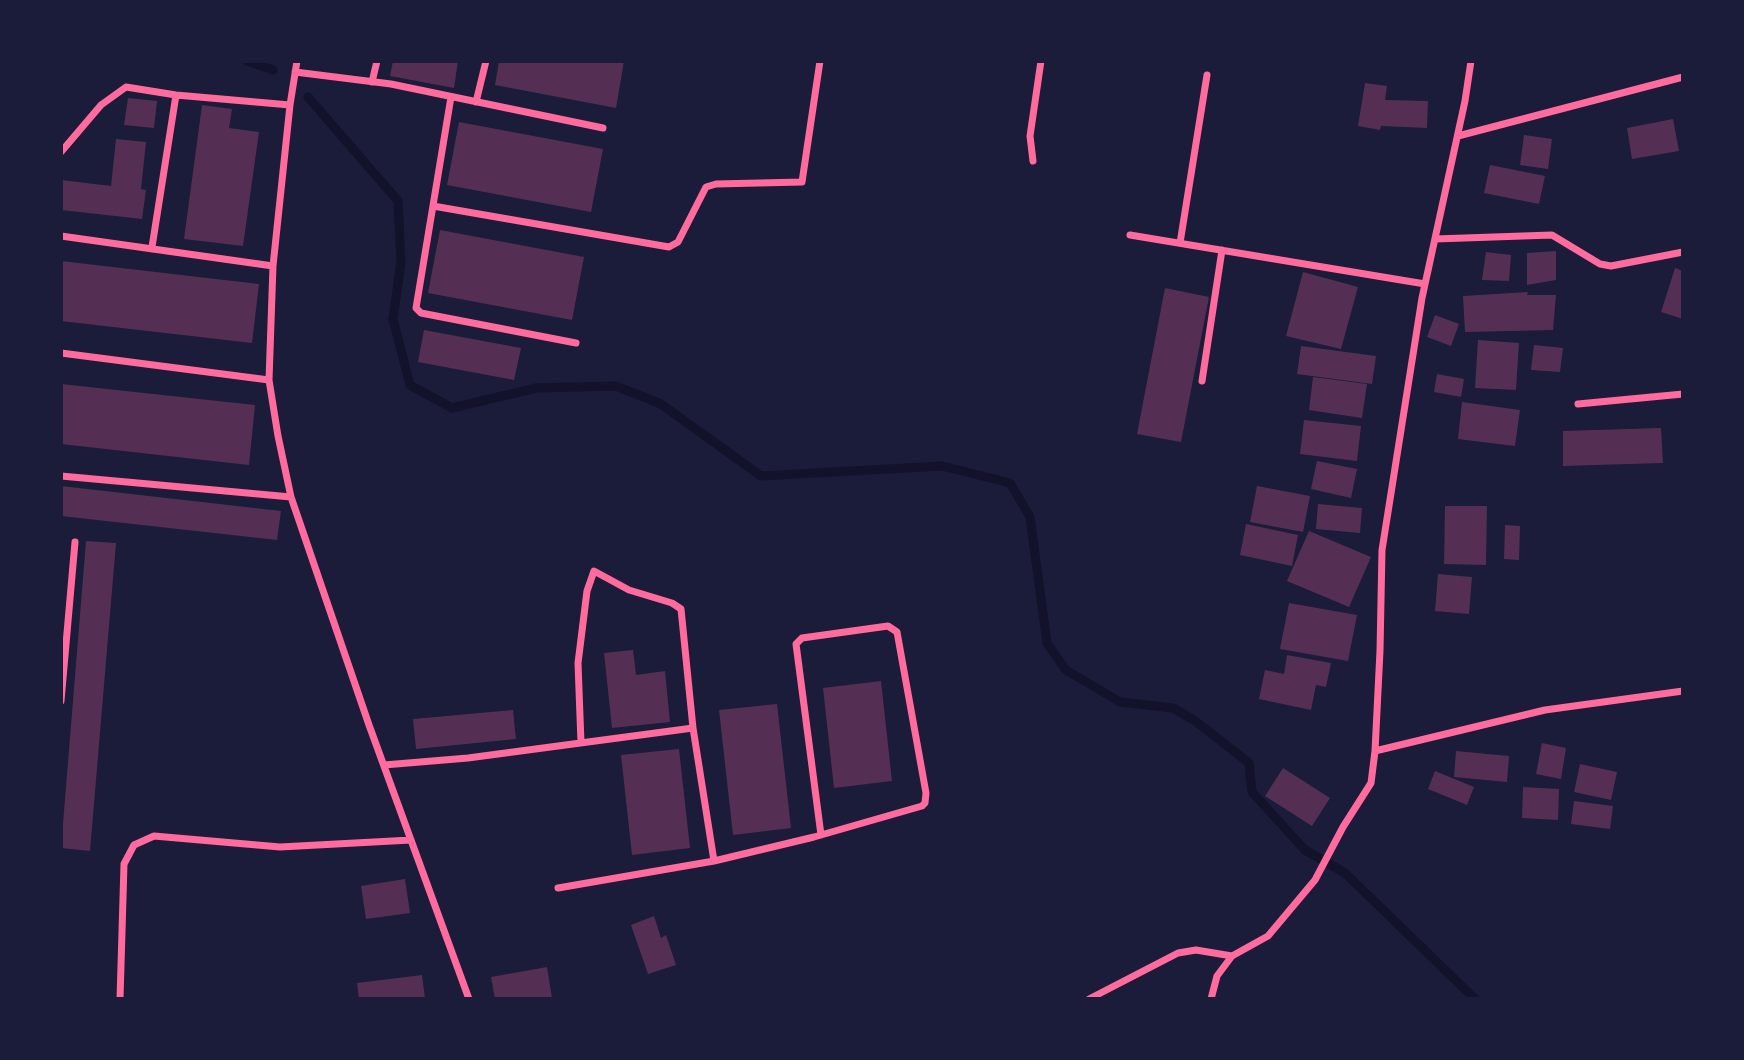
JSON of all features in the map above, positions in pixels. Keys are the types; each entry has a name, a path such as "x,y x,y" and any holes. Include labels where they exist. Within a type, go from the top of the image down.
{"street":[{"path":"297,61 274,266 269,380 278,436 291,497 469,999"},
{"path":"372,82 377,61"},
{"path":"476,102 486,61"},
{"path":"433,206 669,247 678,242 706,187 716,184 802,182 820,61"},
{"path":"1033,161 1030,136 1041,61"},
{"path":"1211,999 1217,976 1232,956 1268,936 1315,880 1343,827 1371,783 1375,751 1382,550 1425,284 1458,136 1471,61"},
{"path":"295,72 372,82 603,128"},
{"path":"1180,243 1207,75"},
{"path":"1458,136 1683,77"},
{"path":"61,152 101,105 126,87 290,105"},
{"path":"152,247 176,94"},
{"path":"451,97 416,304 418,310 421,313 576,343"},
{"path":"1130,235 1425,284"},
{"path":"1435,239 1552,235 1600,264 1611,266 1683,252"},
{"path":"61,236 274,266"},
{"path":"1202,381 1223,250"},
{"path":"61,353 269,380"},
{"path":"1578,404 1683,394"},
{"path":"61,476 291,497"},
{"path":"61,701 75,542"},
{"path":"581,743 578,663 587,591 594,571 629,590 672,603 681,609 693,728 714,861"},
{"path":"558,888 714,861 821,835 922,806 927,799 897,632 888,626 802,638 796,644 821,835"},
{"path":"1375,751 1545,709 1683,691"},
{"path":"384,765 468,758 693,728"},
{"path":"120,999 124,864 134,845 154,836 280,847 411,840"},
{"path":"1089,999 1178,953 1196,950 1232,956"}],"building":[{"path":"393,61 458,61 454,88 390,76"},
{"path":"499,61 624,61 616,108 495,85"},
{"path":"1365,83 1387,86 1385,100 1428,101 1427,128 1381,126 1380,130 1358,126"},
{"path":"128,98 157,101 154,128 124,125"},
{"path":"202,105 232,109 229,128 259,132 243,246 184,239"},
{"path":"1673,119 1679,151 1632,159 1627,128"},
{"path":"459,122 603,149 591,212 447,185"},
{"path":"1524,135 1552,139 1548,169 1520,165"},
{"path":"116,139 146,142 141,189 146,190 142,219 61,210 61,180 111,186"},
{"path":"1490,165 1545,176 1539,204 1484,193"},
{"path":"440,230 584,257 572,320 428,293"},
{"path":"1556,251 1556,280 1527,285 1527,253"},
{"path":"1486,252 1511,255 1509,281 1482,280"},
{"path":"61,261 259,284 252,343 61,321"},
{"path":"1675,268 1683,271 1683,319 1661,312"},
{"path":"1303,272 1358,287 1341,349 1286,336"},
{"path":"1165,288 1209,297 1181,442 1137,434"},
{"path":"1528,292 1527,295 1556,295 1553,330 1465,332 1463,296"},
{"path":"1435,315 1459,324 1451,346 1427,337"},
{"path":"424,330 521,348 514,380 418,362"},
{"path":"1478,340 1519,343 1516,390 1475,388"},
{"path":"1534,345 1563,348 1560,372 1531,370"},
{"path":"1301,346 1376,356 1372,384 1297,374"},
{"path":"1437,374 1464,379 1461,397 1434,392"},
{"path":"1313,377 1367,384 1362,418 1309,410"},
{"path":"61,384 255,405 249,465 61,444"},
{"path":"1462,402 1520,410 1515,446 1458,439"},
{"path":"1304,420 1361,426 1357,461 1300,454"},
{"path":"1661,428 1663,463 1563,466 1563,431"},
{"path":"1317,461 1357,469 1351,498 1311,489"},
{"path":"61,486 281,511 277,540 61,516"},
{"path":"1257,486 1310,496 1303,532 1250,522"},
{"path":"1318,504 1362,508 1360,533 1316,529"},
{"path":"1445,506 1487,506 1486,565 1444,564"},
{"path":"1246,524 1298,535 1292,566 1240,555"},
{"path":"1505,525 1520,526 1519,560 1504,559"},
{"path":"1309,531 1371,557 1349,607 1287,581"},
{"path":"86,541 116,543 90,851 61,848"},
{"path":"1438,574 1472,577 1469,614 1435,611"},
{"path":"1289,603 1357,615 1348,661 1280,649"},
{"path":"633,650 636,675 665,671 670,722 612,728 604,653"},
{"path":"1287,655 1331,663 1326,687 1316,685 1311,710 1259,699 1265,670 1284,674"},
{"path":"881,681 892,781 834,788 823,688"},
{"path":"777,704 791,828 733,835 719,710"},
{"path":"513,710 516,739 416,749 413,719"},
{"path":"1542,743 1566,748 1561,779 1536,774"},
{"path":"679,749 690,848 632,855 621,755"},
{"path":"1456,751 1509,756 1507,782 1454,777"},
{"path":"1580,764 1617,772 1611,800 1574,792"},
{"path":"1283,768 1330,798 1312,826 1265,796"},
{"path":"1435,771 1474,787 1467,805 1428,789"},
{"path":"1523,787 1559,789 1558,820 1522,818"},
{"path":"1574,801 1613,806 1610,829 1571,824"},
{"path":"405,879 410,913 366,919 361,886"},
{"path":"654,916 661,938 666,935 676,965 648,974 631,925"},
{"path":"547,967 552,998 495,999 491,977"},
{"path":"422,975 425,999 359,999 357,983"}],"waterway":[{"path":"247,61 273,70"},
{"path":"308,97 398,201 401,262 393,319 410,385 452,408 536,388 616,386 661,404 761,476 942,466 1010,483 1030,517 1047,643 1066,670 1120,702 1173,708 1194,720 1249,763 1252,792 1305,850 1345,873 1475,999"}]}
